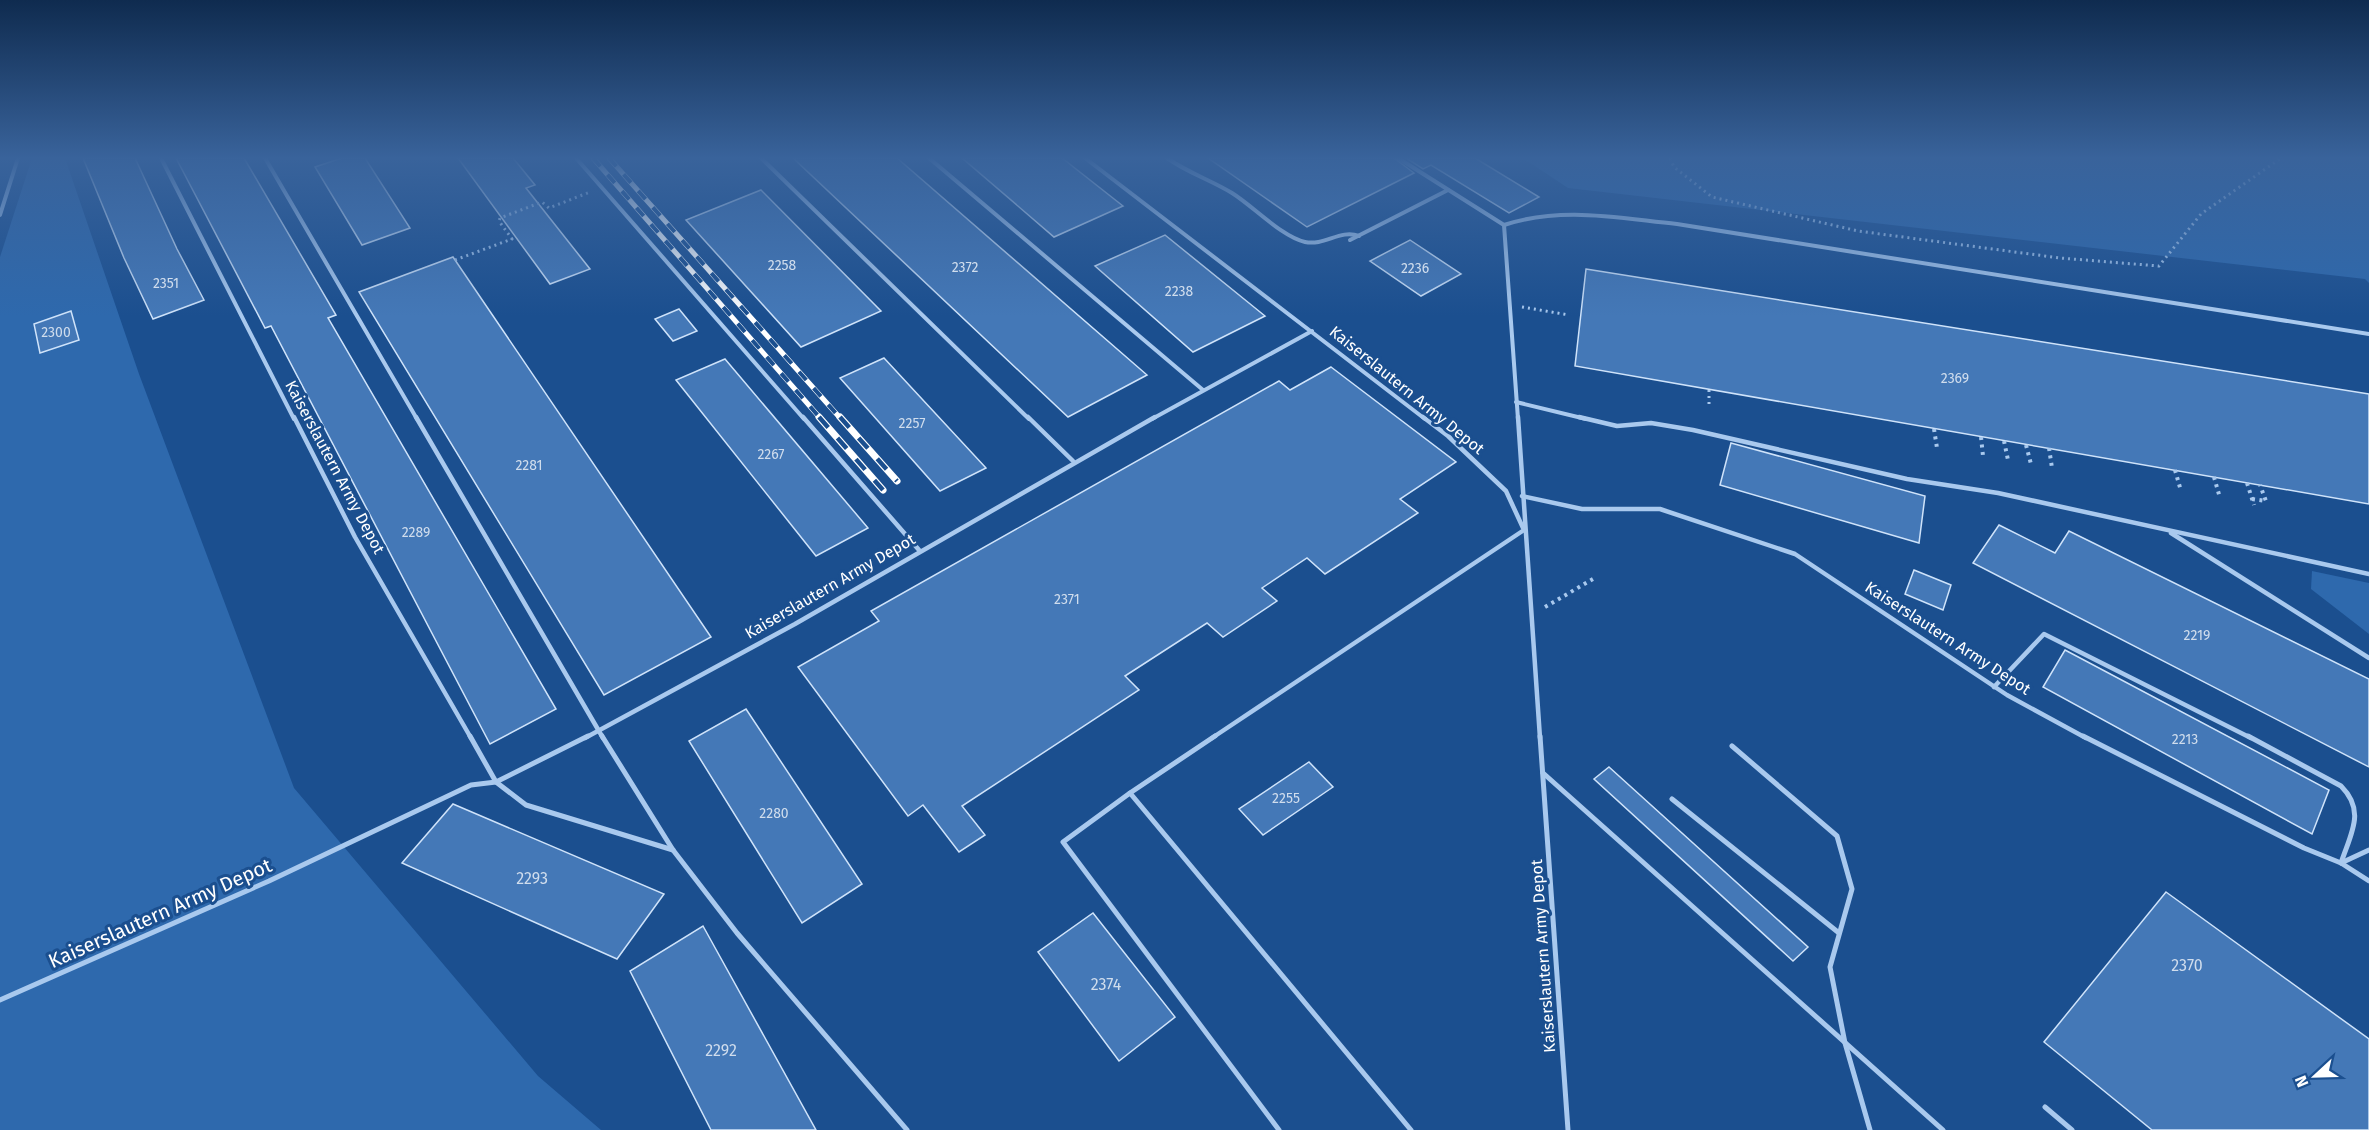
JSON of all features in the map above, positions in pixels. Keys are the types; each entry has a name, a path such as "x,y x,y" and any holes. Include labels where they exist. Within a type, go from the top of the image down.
{"lane":[{"name":"Kaiserslautern Army Depot","path":"188,211 354,537 496,782 526,805 673,850"},
{"path":"296,211 599,731 673,850 737,933 907,1130"},
{"path":"622,211 919,550"},
{"path":"815,211 1073,461"},
{"path":"991,211 1203,390"},
{"name":"Kaiserslautern Army Depot","path":"1154,211 1448,436 1506,491 1524,530"},
{"path":"1259,211 1305,242 1317,242 1348,232 1359,236"},
{"path":"1350,240 1408,211"},
{"path":"1481,211 1504,225 1530,216 1567,213 1667,223 2293,324 2369,333"},
{"name":"Kaiserslautern Army Depot","path":"1504,225 1524,530 1569,1130"},
{"name":"Kaiserslautern Army Depot","path":"0,1000 269,881 471,785 496,782 599,731 795,624 1073,461 1312,331"},
{"path":"1516,402 1617,426 1651,423 1694,430 1907,479 1998,493 2369,574"},
{"name":"Kaiserslautern Army Depot","path":"1522,496 1582,509 1660,510 1786,550 1810,563 1994,687 2086,738 2218,802 2304,848 2341,863 2369,881"},
{"path":"1279,1130 1063,842 1130,793 1524,530"},
{"path":"2166,530 2369,658"},
{"path":"1994,687 2044,634 2076,649 2341,786 2356,807 2355,820 2341,863"},
{"path":"1732,746 1837,836 1852,889 1830,967 1845,1043 1870,1130"},
{"path":"1543,773 1942,1130"},
{"path":"1130,793 1411,1130"},
{"path":"1672,799 1839,933"},
{"path":"2341,863 2369,850"},
{"path":"2045,1107 2072,1130"}],"path":[{"path":"455,260 512,239 498,220 519,211"},
{"path":"1771,211 1858,231 2060,258 2159,266 2206,211"},
{"path":"1510,305 1569,315"},
{"path":"1709,390 1709,408"},
{"path":"1934,429 1937,448"},
{"path":"1981,437 1983,456"},
{"path":"2004,441 2008,460"},
{"path":"2026,445 2031,465"},
{"path":"2049,448 2052,468"},
{"path":"2175,470 2181,491"},
{"path":"2214,477 2220,498"},
{"path":"2247,483 2254,505"},
{"path":"2252,499 2266,501 2260,485"},
{"path":"1545,607 1593,579"}],"shaded area":[{"path":"15,211 83,211 139,374 294,788 538,1076 601,1130 0,1130 0,257"},
{"path":"1767,211 2369,211 2369,283 2365,279"},
{"path":"2312,571 2369,583 2369,634 2311,589"}],"building":[{"path":"105,211 159,211 204,300 153,319"},
{"path":"204,211 275,211 336,315 328,318 556,709 490,744 271,326 265,328"},
{"path":"341,211 399,211 410,228 362,245"},
{"path":"497,211 544,211 590,269 550,284"},
{"path":"709,211 782,211 881,311 801,347 686,220"},
{"path":"849,211 958,211 1147,375 1068,417"},
{"path":"1023,211 1112,211 1054,237"},
{"path":"1284,211 1339,211 1307,227"},
{"path":"1165,235 1265,316 1193,352 1095,266"},
{"path":"1410,240 1461,274 1421,296 1370,261"},
{"path":"453,257 711,637 604,695 359,292"},
{"path":"1586,269 2369,394 2369,504 1575,366"},
{"path":"679,309 697,331 673,341 655,319"},
{"path":"71,311 79,340 40,353 34,324"},
{"path":"884,358 986,468 940,491 840,378"},
{"path":"725,359 868,528 816,556 676,380"},
{"path":"1331,367 1456,462 1400,499 1418,513 1325,574 1307,558 1262,588 1277,601 1223,637 1207,623 1125,676 1139,690 962,806 985,835 959,852 923,805 908,816 798,667 879,621 871,611 1279,381 1290,390"},
{"path":"1731,443 1925,496 1919,543 1720,485"},
{"path":"1999,525 2055,553 2069,531 2369,679 2369,767 1973,563"},
{"path":"1914,570 1951,585 1943,610 1905,594"},
{"path":"2065,650 2329,790 2312,834 2043,687"},
{"path":"746,709 862,884 802,923 689,741"},
{"path":"1309,762 1333,787 1263,835 1239,809"},
{"path":"1609,767 1808,947 1793,961 1594,779"},
{"path":"453,804 664,894 617,959 402,863"},
{"path":"2166,892 2369,1039 2369,1130 2152,1130 2044,1042"},
{"path":"1093,913 1175,1017 1119,1061 1038,952"},
{"path":"703,926 816,1130 711,1130 630,971"}],"railway":[{"path":"639,211 821,419"},
{"path":"656,211 841,419"},
{"path":"819,417 883,490"},
{"path":"840,417 897,481"}]}
